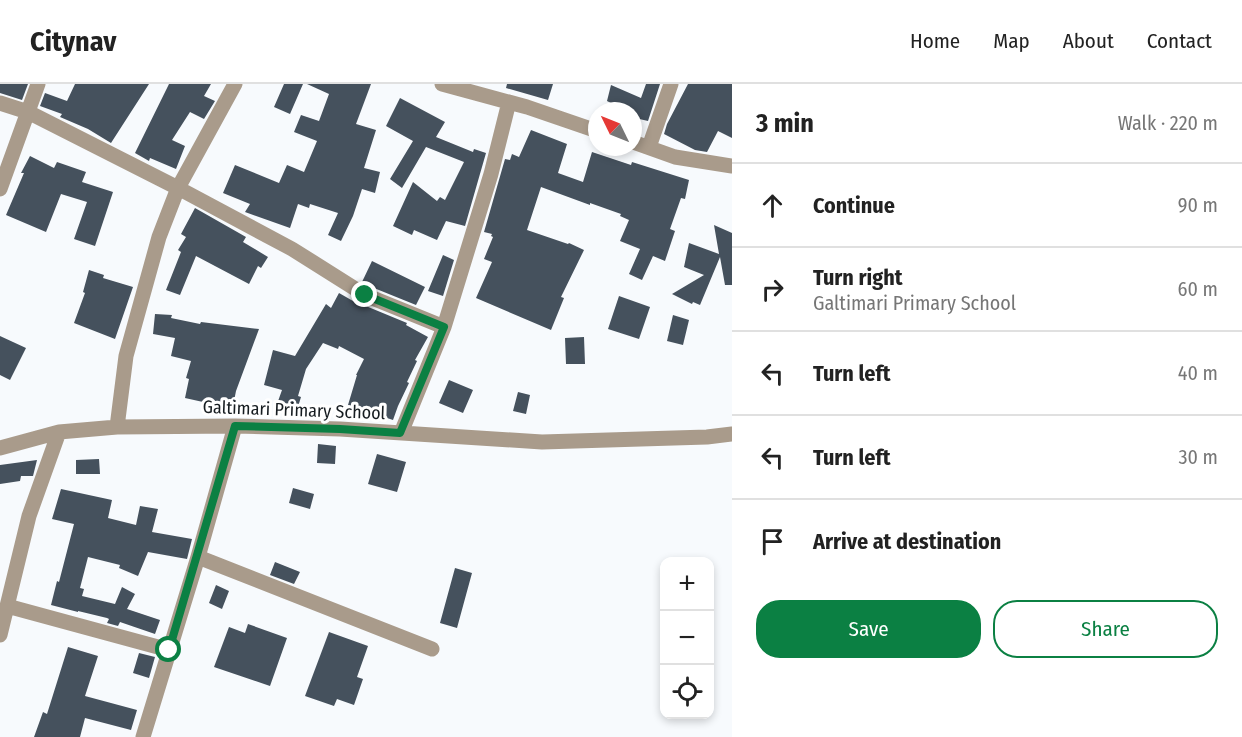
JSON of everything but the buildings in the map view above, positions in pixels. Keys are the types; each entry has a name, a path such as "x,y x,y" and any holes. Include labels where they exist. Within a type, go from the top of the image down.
{"street":[{"path":"0,189 38,84"},
{"path":"117,427 126,356 159,237 178,188 235,84"},
{"path":"442,84 588,127"},
{"path":"649,147 670,84"},
{"path":"400,433 444,327 491,174 508,102"},
{"path":"0,103 28,112 178,188 292,249 365,295 444,327"},
{"path":"642,145 675,157 732,166"},
{"path":"143,737 235,426"},
{"name":"Galtimari Primary School","path":"0,448 59,432 117,427 235,426 340,429 542,442 706,437 732,434"},
{"path":"0,635 28,516 59,432"},
{"path":"198,556 432,649"},
{"path":"7,606 169,650"}],"route":[{"path":"169,650 235,426 400,433 444,327 365,295"}]}
